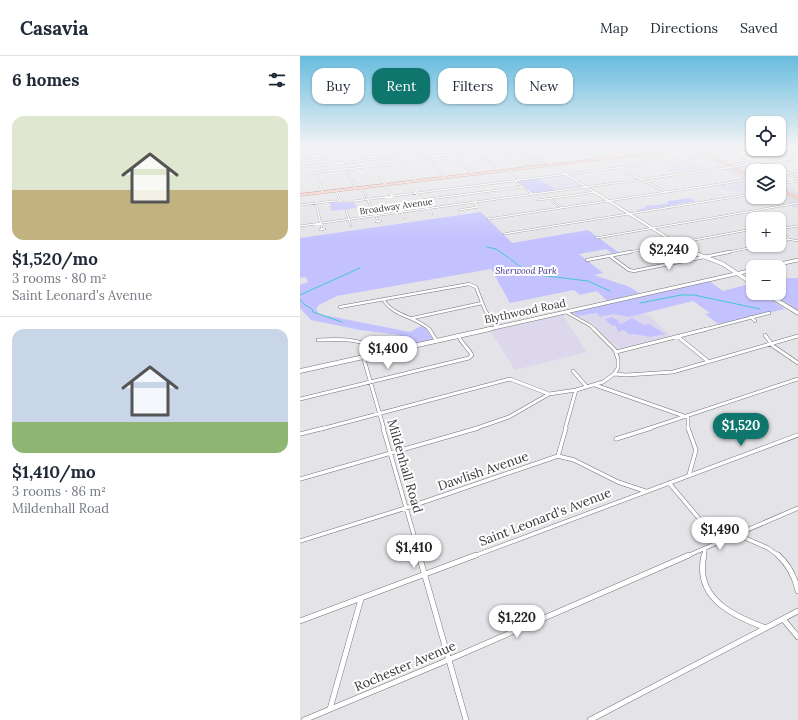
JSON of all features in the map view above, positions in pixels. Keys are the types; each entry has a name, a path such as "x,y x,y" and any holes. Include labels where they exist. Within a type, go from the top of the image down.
{"main road":[{"path":"300,195 445,178"},
{"path":"572,178 689,250 723,264 746,279"},
{"path":"786,192 797,197"},
{"path":"777,300 798,313"}],"street":[{"path":"318,178 322,192"},
{"path":"350,178 355,188"},
{"path":"381,178 405,218"},
{"path":"300,205 367,199 535,178"},
{"name":"Broadway Avenue","path":"300,226 648,178"},
{"path":"640,179 666,192"},
{"path":"488,219 746,179"},
{"path":"515,180 532,194"},
{"path":"786,183 798,180"},
{"path":"408,182 432,214"},
{"path":"421,200 522,186"},
{"path":"362,188 378,221"},
{"path":"336,191 340,201"},
{"path":"538,200 596,192"},
{"path":"504,234 746,195"},
{"path":"550,199 562,208"},
{"path":"459,210 478,207 474,202"},
{"path":"316,203 322,229"},
{"path":"596,238 798,203"},
{"path":"346,210 351,226"},
{"path":"786,229 798,226"},
{"path":"587,260 746,230"},
{"path":"786,236 788,240 798,241"},
{"path":"610,256 631,271 746,249"},
{"path":"786,263 798,260"},
{"name":"Blythwood Road","path":"300,371 746,271"},
{"path":"340,307 469,284 476,287 482,303 496,327"},
{"path":"383,299 385,306 388,308 428,326 436,340"},
{"path":"413,318 482,303"},
{"path":"300,479 497,422 509,417 549,394 576,390 606,381 614,374 618,365 616,352 594,328 566,312"},
{"path":"616,352 769,313"},
{"path":"751,317 755,321"},
{"path":"764,335 771,344 798,363"},
{"path":"300,399 469,358 472,355 470,351 462,344 458,336"},
{"path":"677,336 709,362"},
{"path":"614,374 626,375 673,372 798,336"},
{"path":"318,340 362,342 381,352"},
{"name":"Mildenhall Road","path":"363,356 466,720"},
{"path":"573,371 587,387"},
{"path":"300,434 510,379 549,394"},
{"path":"616,439 798,379"},
{"path":"595,385 686,416"},
{"path":"576,390 558,456 582,462 618,482 645,491"},
{"path":"686,416 688,430 696,450 689,475"},
{"name":"Saint Leonard's Avenue","path":"300,621 798,435"},
{"name":"Dawlish Avenue","path":"300,541 405,508 558,456"},
{"path":"669,483 719,542"},
{"name":"Rochester Avenue","path":"304,720 448,660 798,508"},
{"path":"738,534 764,546 781,559 792,571 798,591"},
{"path":"705,549 702,561 702,575 706,586 712,595 720,605 737,616 766,628"},
{"path":"330,709 361,599"},
{"path":"590,720 798,611"},
{"path":"783,619 798,637"}],"shaded area":[{"path":"541,178 570,178 583,186 534,193 517,181"},
{"path":"740,178 746,178 746,181"},
{"path":"740,182 746,184 746,193 742,194 734,190 727,191 715,186"},
{"path":"786,187 798,188 792,189 798,192 798,195 792,196 798,199 798,209 790,206 793,205 786,201"},
{"path":"597,313 621,314 629,317 646,313 671,336 619,349 593,324 578,316"},
{"path":"562,314 587,352 515,370 490,330"}],"green space":[{"path":"540,178 537,179 557,190 533,193 517,181"},
{"path":"690,198 696,201 637,210 645,208 645,206 668,204 667,202 669,201"},
{"path":"330,202 354,202 357,208 331,211"},
{"name":"Sherwood Park","path":"481,212 512,243 588,230 618,252 612,253 606,249 579,254 603,273 594,275 630,287 639,293 607,301 597,291 580,295 574,290 510,303 491,269 337,296 319,305 316,309 319,314 410,332 421,326 425,328 432,338 431,340 403,346 399,335 360,330 311,320 300,308 300,285 308,282 306,277 300,278 300,238"},
{"path":"798,278 798,310 782,300 786,300 786,279"},
{"path":"709,281 723,291 746,285 746,300 771,300 785,309 718,324 705,314 710,313 693,301 629,317 614,314 600,317 597,313 578,316 572,312"},
{"path":"612,317 621,324 632,318 644,325 649,324 665,334 650,337 634,334 630,335 624,330 618,332 616,326 611,325 605,319"}],"waterway":[{"path":"487,247 496,249 509,258"},
{"path":"510,259 530,274 588,281 610,291"},
{"path":"300,295 360,268"},
{"path":"640,303 681,295 694,295 760,309"},
{"path":"300,299 305,305 312,309 313,312 342,322"}]}
